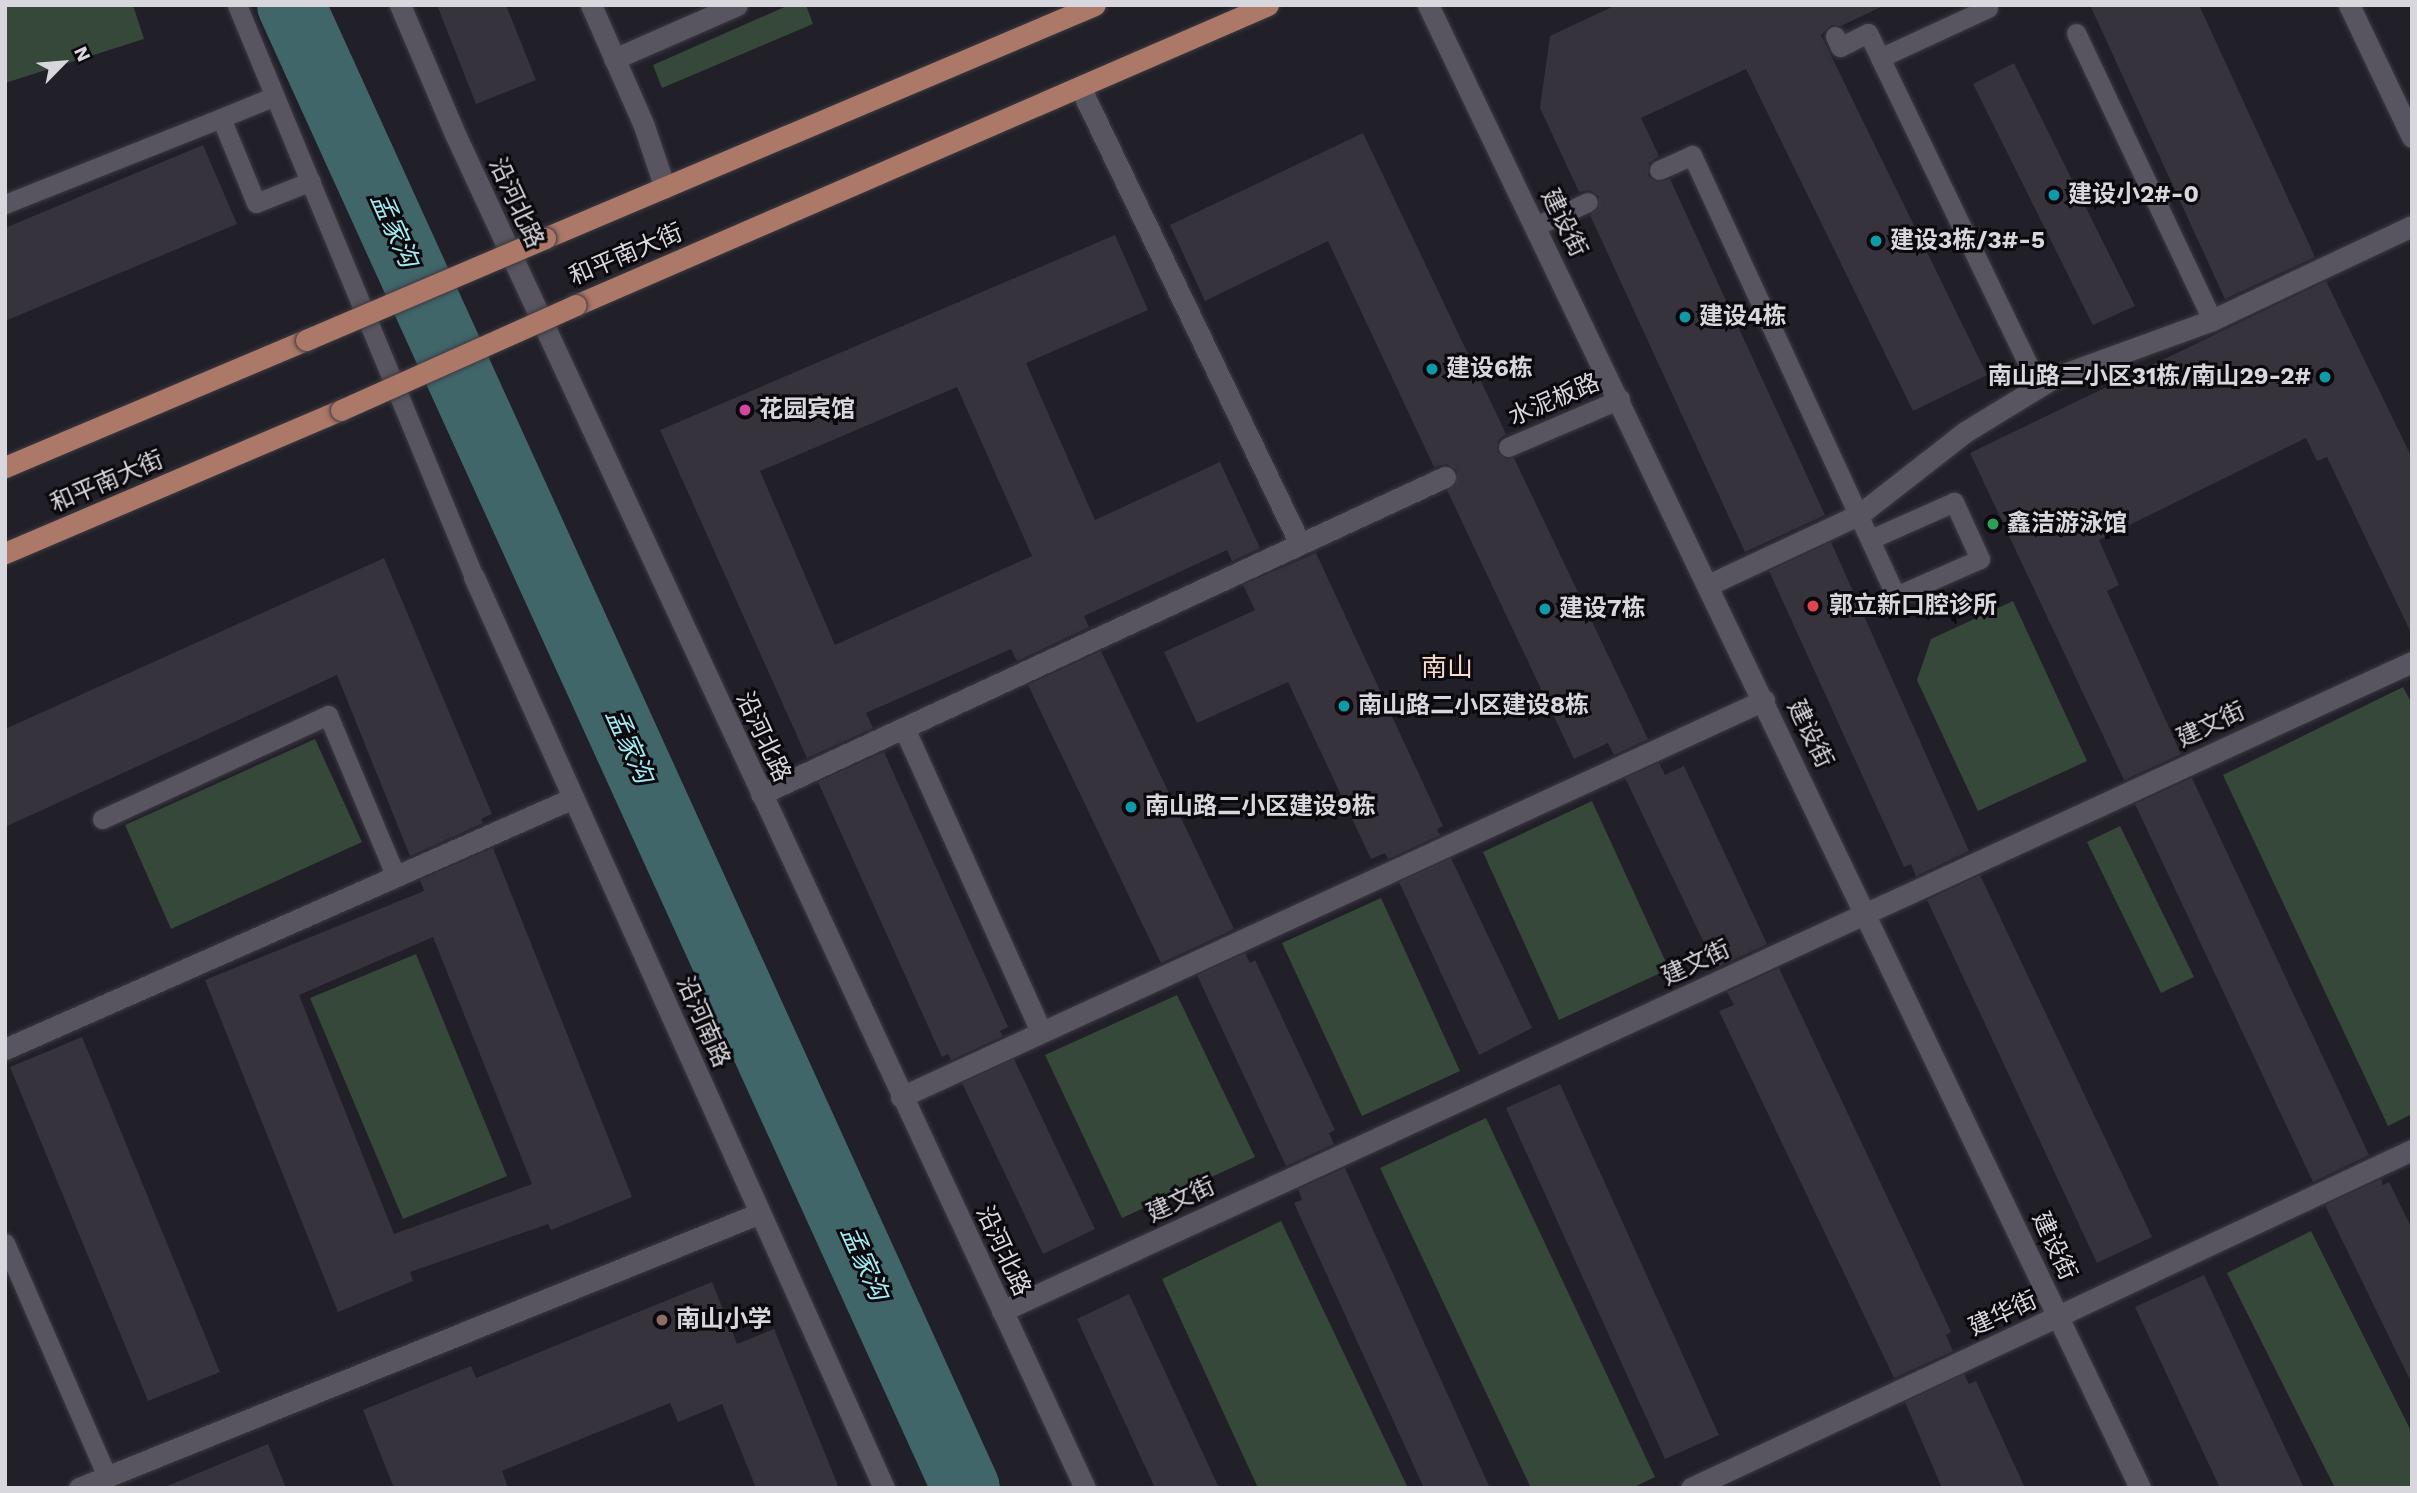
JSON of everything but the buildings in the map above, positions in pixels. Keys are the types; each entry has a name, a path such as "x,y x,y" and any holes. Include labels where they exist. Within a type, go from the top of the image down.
{"main road":[{"name":"和平南大街","path":"5,467 1096,5"},
{"name":"和平南大街","path":"5,553 341,410 576,305 1268,5"}],"street":[{"name":"沿河北路","path":"400,5 761,794 1085,1488"},
{"path":"591,5 665,188"},
{"path":"614,59 737,5"},
{"name":"建设街","path":"1428,5 1620,399 2140,1488"},
{"path":"2349,5 2412,137"},
{"path":"1080,87 1300,544"},
{"path":"1708,585 1860,514 1965,432 2039,387 2212,320 2412,226"},
{"path":"761,794 1445,477"},
{"name":"沿河南路","path":"474,577 884,1488"},
{"name":"建文街","path":"1002,1311 2412,662"},
{"path":"901,1097 1764,700"},
{"path":"904,728 1041,1032"},
{"path":"5,1049 573,798"},
{"name":"建华街","path":"1691,1488 2412,1150"},
{"path":"79,1488 760,1213"}],"lane":[{"path":"237,5 474,577"},
{"path":"1880,58 1987,8"},
{"path":"1835,36 1840,47 1868,33 2039,387"},
{"path":"2076,33 2212,320"},
{"path":"5,204 275,96"},
{"path":"221,118 256,203 311,181"},
{"path":"1659,170 1692,155 1896,596 1980,559 1954,502 1871,539"},
{"path":"1536,226 1588,202"},
{"name":"水泥板路","path":"1508,447 1620,399"},
{"path":"102,819 328,715 396,877"},
{"path":"5,1243 107,1476"}],"green space":[{"path":"5,5 133,5 144,39 5,83"},
{"path":"789,5 806,5 813,24 662,88 653,65"},
{"path":"2013,601 2087,761 1978,811 1917,680 1931,639"},
{"path":"2403,687 2412,704 2412,1114 2388,1126 2223,775"},
{"path":"315,739 362,842 171,929 125,825"},
{"path":"1592,801 1669,969 1559,1020 1483,852"},
{"path":"2120,826 2194,977 2161,993 2087,842"},
{"path":"1381,898 1460,1071 1362,1116 1282,943"},
{"path":"416,954 507,1176 403,1219 310,998"},
{"path":"1177,995 1255,1157 1122,1218 1045,1055"},
{"path":"1486,1118 1655,1477 1632,1488 1531,1488 1380,1168"},
{"path":"1281,1221 1408,1488 1258,1488 1162,1279"},
{"path":"2311,1231 2412,1433 2412,1488 2335,1488 2227,1273"}],"waterway":[{"name":"孟家沟","path":"291,5 966,1488"}],"place":[{"name":"建设小2#-0","path":"2054,195"},
{"name":"建设3栋/3#-5","path":"1876,241"},
{"name":"建设4栋","path":"1685,317"},
{"name":"建设6栋","path":"1432,369"},
{"name":"南山路二小区31栋/南山29-2#","path":"2325,377"},
{"name":"花园宾馆","path":"745,410"},
{"name":"鑫洁游泳馆","path":"1993,524"},
{"name":"郭立新口腔诊所","path":"1813,606"},
{"name":"建设7栋","path":"1545,609"},
{"name":"南山路二小区建设8栋","path":"1344,706"},
{"name":"南山路二小区建设9栋","path":"1131,807"},
{"name":"南山小学","path":"662,1320"}],"district":[{"name":"南山","path":"1447,668"}]}
